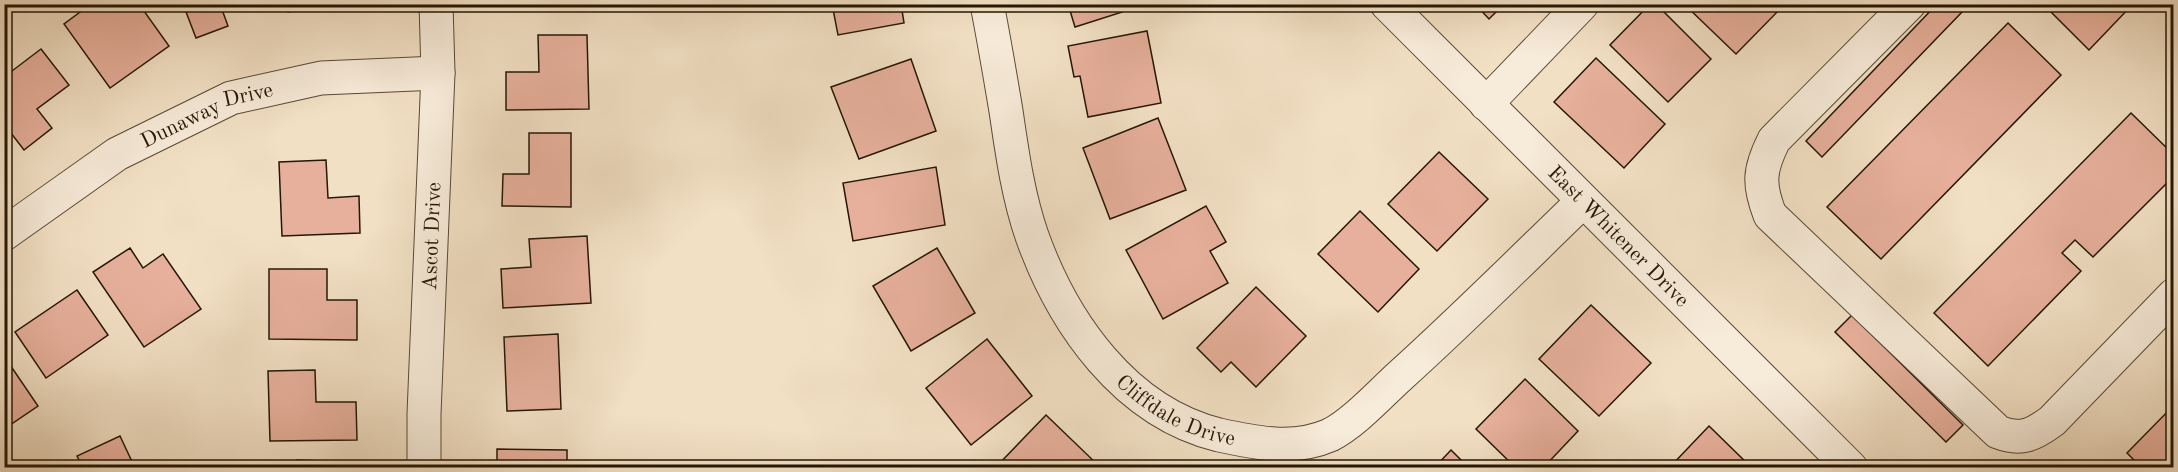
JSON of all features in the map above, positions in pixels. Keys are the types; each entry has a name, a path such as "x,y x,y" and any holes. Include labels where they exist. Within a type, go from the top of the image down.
{"street":[{"name":"Ascot Drive","path":"424,468 424,414 438,73 436,4"},
{"name":"Cliffdale Drive","path":"987,4 1016,174 1032,235 1058,294 1086,340 1120,380 1148,403 1205,431 1284,446 1309,443 1332,434 1411,366 1582,202"},
{"name":"East Whitener Drive","path":"1387,4 1582,202 1851,468"},
{"path":"1486,104 1582,4"},
{"path":"1909,4 1774,140 1762,163 1761,180 1762,195 1770,215 1998,432 2013,438 2036,432 2052,421 2174,295"},
{"name":"Dunaway Drive","path":"4,234 117,154 231,98 321,78 438,73"}],"building":[{"path":"91,4 139,4 169,46 110,88 64,24"},
{"path":"183,4 220,4 228,26 196,38"},
{"path":"287,4 325,4 325,6 288,12"},
{"path":"832,4 901,4 904,23 838,35"},
{"path":"1068,4 1138,4 1138,7 1075,27"},
{"path":"1475,4 1504,4 1489,19"},
{"path":"1650,4 1656,4 1711,59 1668,102 1610,45"},
{"path":"1684,4 1780,4 1782,7 1736,54"},
{"path":"1937,4 1956,4 1963,11 1822,157 1806,141"},
{"path":"2043,4 2133,4 2089,50"},
{"path":"2008,23 2061,75 1881,259 1827,207"},
{"path":"1147,31 1161,103 1088,117 1080,76 1074,77 1068,46"},
{"path":"538,35 587,35 589,109 506,110 506,72 539,72"},
{"path":"41,49 69,85 37,109 52,128 24,150 4,124 4,77"},
{"path":"1596,58 1665,124 1624,168 1554,102"},
{"path":"911,59 936,131 859,159 831,87"},
{"path":"2131,113 2174,155 2174,176 2093,257 2075,240 2062,253 2081,271 1988,366 1934,313"},
{"path":"1158,118 1186,190 1110,219 1083,148"},
{"path":"529,133 571,133 571,207 502,206 503,174 529,174"},
{"path":"1439,152 1488,199 1437,251 1388,204"},
{"path":"326,160 328,198 359,196 360,233 282,236 279,162"},
{"path":"936,167 945,225 853,241 843,183"},
{"path":"1206,206 1226,242 1210,251 1228,283 1163,319 1126,250"},
{"path":"1360,211 1419,269 1378,312 1318,254"},
{"path":"587,236 591,303 503,308 501,269 531,267 529,239"},
{"path":"130,248 143,268 163,254 201,309 144,347 93,272"},
{"path":"937,248 975,313 911,351 873,286"},
{"path":"269,269 327,269 327,300 357,300 357,340 269,339"},
{"path":"1256,287 1306,336 1256,387 1231,362 1221,372 1197,348"},
{"path":"77,290 108,335 46,378 15,332"},
{"path":"1591,305 1651,363 1599,416 1539,359"},
{"path":"1852,315 1963,425 1946,442 1835,332"},
{"path":"558,334 561,409 507,411 504,337"},
{"path":"987,339 1032,396 971,445 926,388"},
{"path":"4,356 38,406 4,429"},
{"path":"315,370 316,402 356,402 357,440 270,441 268,371"},
{"path":"1525,379 1578,431 1543,468 1516,468 1476,429"},
{"path":"2174,405 2174,468 2142,468 2127,453"},
{"path":"1046,415 1098,465 1096,468 995,468"},
{"path":"1709,426 1752,468 1669,468"},
{"path":"120,436 135,468 83,468 77,456"},
{"path":"497,449 567,450 567,468 497,468"},
{"path":"1451,450 1469,468 1434,468"},
{"path":"297,460 347,462 346,468 296,468"}]}
